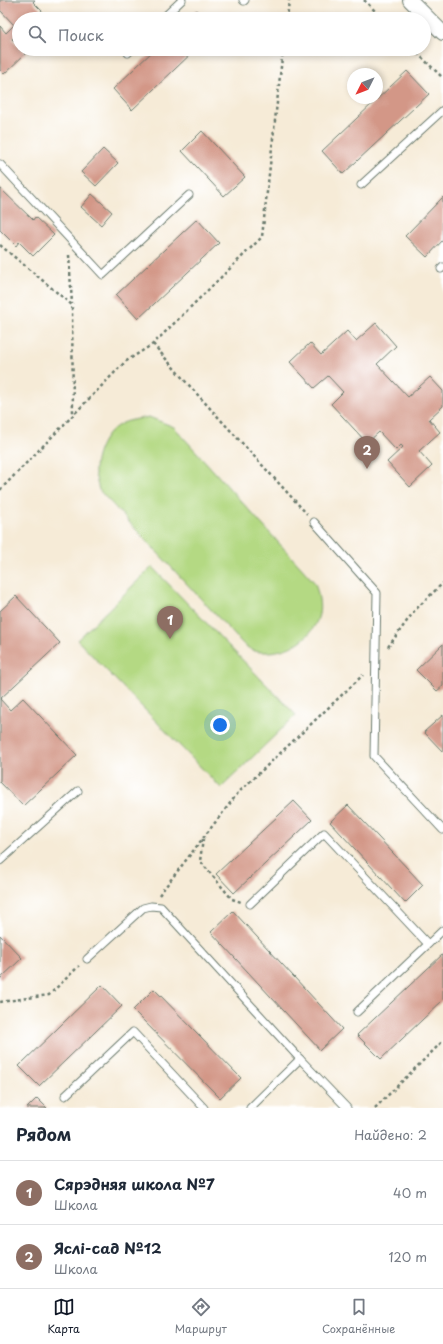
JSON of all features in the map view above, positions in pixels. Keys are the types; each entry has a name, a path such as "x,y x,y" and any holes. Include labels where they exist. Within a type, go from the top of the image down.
{"street":[{"path":"410,0 422,12"},
{"path":"431,21 443,33"}],"lane":[{"path":"169,12 182,0"},
{"path":"361,184 443,110"},
{"path":"0,164 103,275 189,195"},
{"path":"314,522 377,593 374,756 443,830"},
{"path":"0,861 78,791"},
{"path":"250,904 324,833 428,944"},
{"path":"87,959 143,908 151,906 161,907 300,1059 347,1108"},
{"path":"357,1012 443,930"},
{"path":"65,1096 133,1032 204,1108"},
{"path":"250,1108 300,1059"}],"path":[{"path":"288,12 289,0"},
{"path":"364,0 376,12"},
{"path":"0,490 125,362 153,344 262,237 282,56"},
{"path":"421,56 443,78"},
{"path":"67,236 72,305 73,415"},
{"path":"0,245 72,305"},
{"path":"153,344 314,522"},
{"path":"151,906 238,793 376,664 415,610 443,583"},
{"path":"436,589 443,586"},
{"path":"203,839 200,861 232,899 250,904"},
{"path":"0,1002 49,995 87,959"},
{"path":"375,1108 443,1041"}],"green space":[{"path":"149,417 174,427 315,583 319,602 319,614 312,630 299,642 291,647 273,652 256,651 244,645 99,490 95,474 96,460 101,446 108,434 122,423"},
{"path":"152,567 296,715 221,788 77,640"}],"building":[{"path":"0,0 35,0 33,2 43,12 12,12 12,23 0,10"},
{"path":"0,26 6,33 12,27 12,56 23,56 4,74 0,70"},
{"path":"148,56 189,56 132,110 113,89"},
{"path":"407,71 429,94 343,174 322,151 372,104 383,104 383,94"},
{"path":"202,131 245,177 224,196 182,151"},
{"path":"103,149 118,163 96,186 81,172"},
{"path":"0,188 33,220 35,217 54,235 33,256 19,242 16,246 0,230"},
{"path":"92,194 112,212 101,225 81,207"},
{"path":"443,197 443,240 427,257 405,236"},
{"path":"197,219 219,243 138,319 116,295"},
{"path":"376,323 396,346 377,364 408,397 430,377 443,391 443,406 429,419 440,432 419,451 432,466 410,487 387,462 403,447 401,445 396,450 379,432 367,443 331,404 343,392 328,376 314,388 290,362 310,343 321,355 347,331 356,341"},
{"path":"16,596 60,643 0,699 0,611"},
{"path":"443,644 443,686 437,691 416,670"},
{"path":"23,698 77,755 23,806 0,782 0,699 10,710"},
{"path":"443,715 443,752 424,732"},
{"path":"294,801 312,820 234,893 216,874"},
{"path":"348,805 423,885 405,903 330,822"},
{"path":"233,911 342,1029 320,1050 211,932"},
{"path":"0,935 22,958 0,979"},
{"path":"443,954 443,1000 381,1059 357,1035"},
{"path":"102,985 122,1006 39,1086 19,1066"},
{"path":"154,989 241,1078 220,1098 133,1010"},
{"path":"37,1098 47,1108 27,1108"}],"place":[{"name":"Яслі-сад №12","path":"367,469"},
{"name":"Сярэдняя школа №7","path":"170,639"}]}
